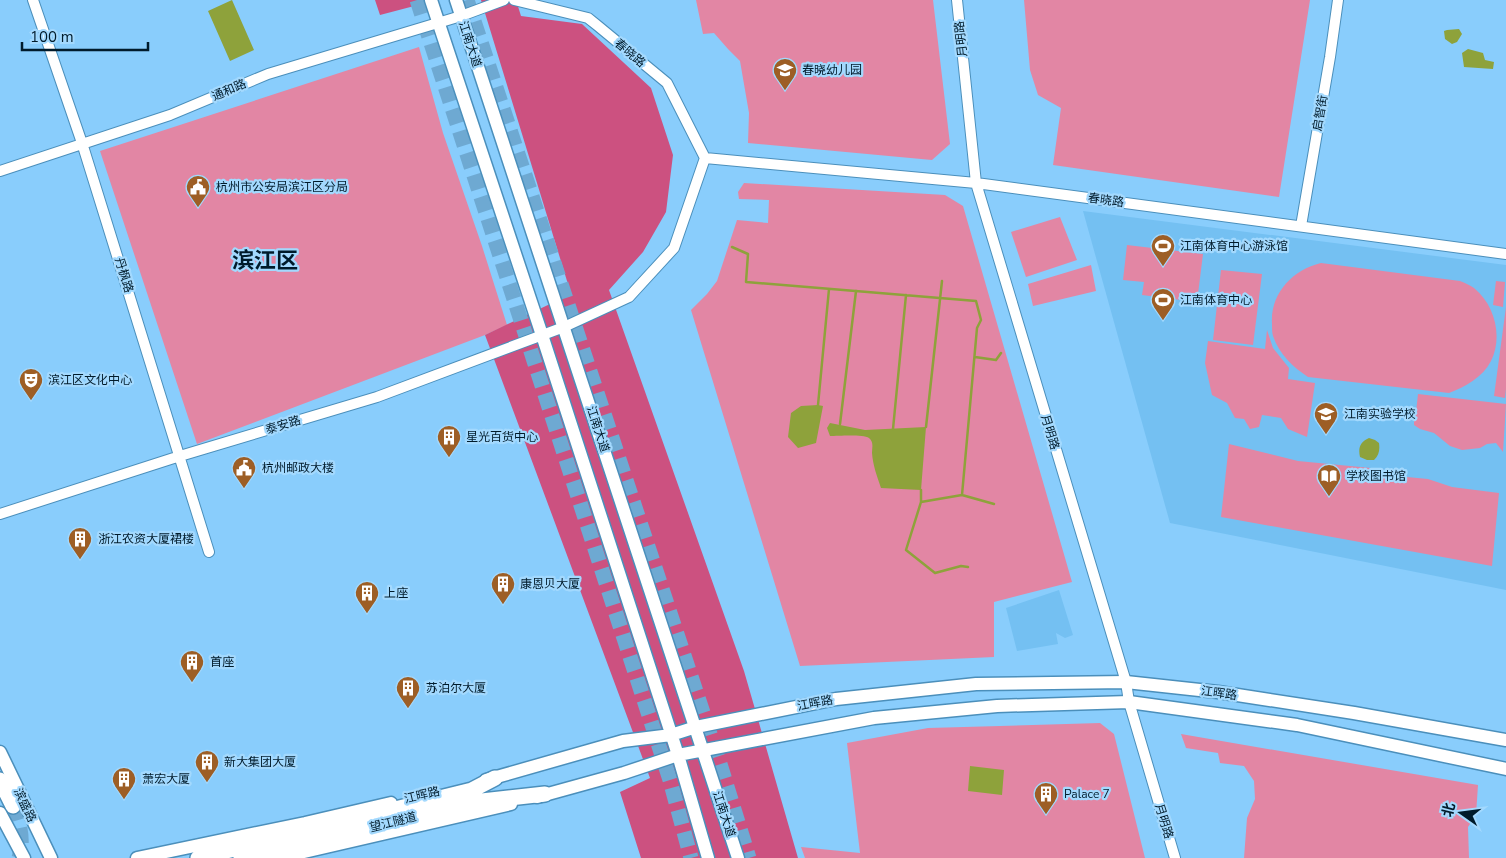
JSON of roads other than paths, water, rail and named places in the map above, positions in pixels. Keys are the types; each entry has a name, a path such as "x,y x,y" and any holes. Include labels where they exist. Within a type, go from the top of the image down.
{"highway":[{"name":"望江隧道","path":"198,858 472,790 495,778"},
{"path":"0,780 6,810"},
{"name":"望江隧道","path":"242,858 473,802 545,794"}],"main road":[{"name":"江南大道","path":"431,0 678,755 708,858"},
{"name":"江南大道","path":"456,0 738,858"},
{"name":"江晖路","path":"137,858 305,823 495,778 623,741 671,735 696,727 836,699 976,684 1126,682 1236,695 1354,713 1506,740"},
{"name":"江晖路","path":"278,858 545,794 624,773 678,755 874,718 997,706 1129,702 1297,725 1506,769"},
{"name":"滨盛路","path":"0,752 50,858"},
{"name":"滨盛路","path":"6,810 24,858"}],"street":[{"name":"丹枫路","path":"33,0 82,143 209,552"},
{"path":"461,16 504,0"},
{"name":"春晓路","path":"514,0 588,18 667,83 705,158 976,183 1506,254"},
{"name":"月明路","path":"957,0 976,183 1126,682 1129,702 1175,858"},
{"name":"启智街","path":"1301,226 1338,0"},
{"name":"通和路","path":"0,171 170,115 268,74 461,16"},
{"path":"564,327 628,296 674,248 705,158"},
{"name":"泰安路","path":"0,514 180,456 377,397 564,327"}],"waterway":[{"path":"732,247 748,254 746,282 976,301 981,320 977,328 962,495"},
{"path":"926,427 942,281"},
{"path":"818,405 829,289"},
{"path":"840,424 856,291"},
{"path":"893,429 906,295"},
{"path":"975,357 996,360 1001,353"},
{"path":"921,490 921,502 962,495 994,504"},
{"path":"921,502 906,550 935,573 961,566 968,567"}],"tunnel":[{"path":"417,0 670,780 691,858"},
{"path":"467,0 720,764 749,858"},
{"path":"13,806 20,832 19,858"}],"place":[{"name":"春晓幼儿园","path":"785,91"},
{"name":"杭州市公安局滨江区分局","path":"198,208"},
{"name":"江南体育中心游泳馆","path":"1163,267"},
{"name":"江南体育中心","path":"1163,321"},
{"name":"滨江区文化中心","path":"31,401"},
{"name":"江南实验学校","path":"1326,435"},
{"name":"星光百货中心","path":"449,458"},
{"name":"杭州邮政大楼","path":"244,489"},
{"name":"学校图书馆","path":"1329,497"},
{"name":"浙江农资大厦裙楼","path":"80,560"},
{"name":"康恩贝大厦","path":"503,605"},
{"name":"上座","path":"367,614"},
{"name":"首座","path":"192,683"},
{"name":"苏泊尔大厦","path":"408,709"},
{"name":"新大集团大厦","path":"207,783"},
{"name":"萧宏大厦","path":"124,800"},
{"name":"Palace 7","path":"1046,815"}],"district":[{"name":"滨江区","path":"265,260"}]}
